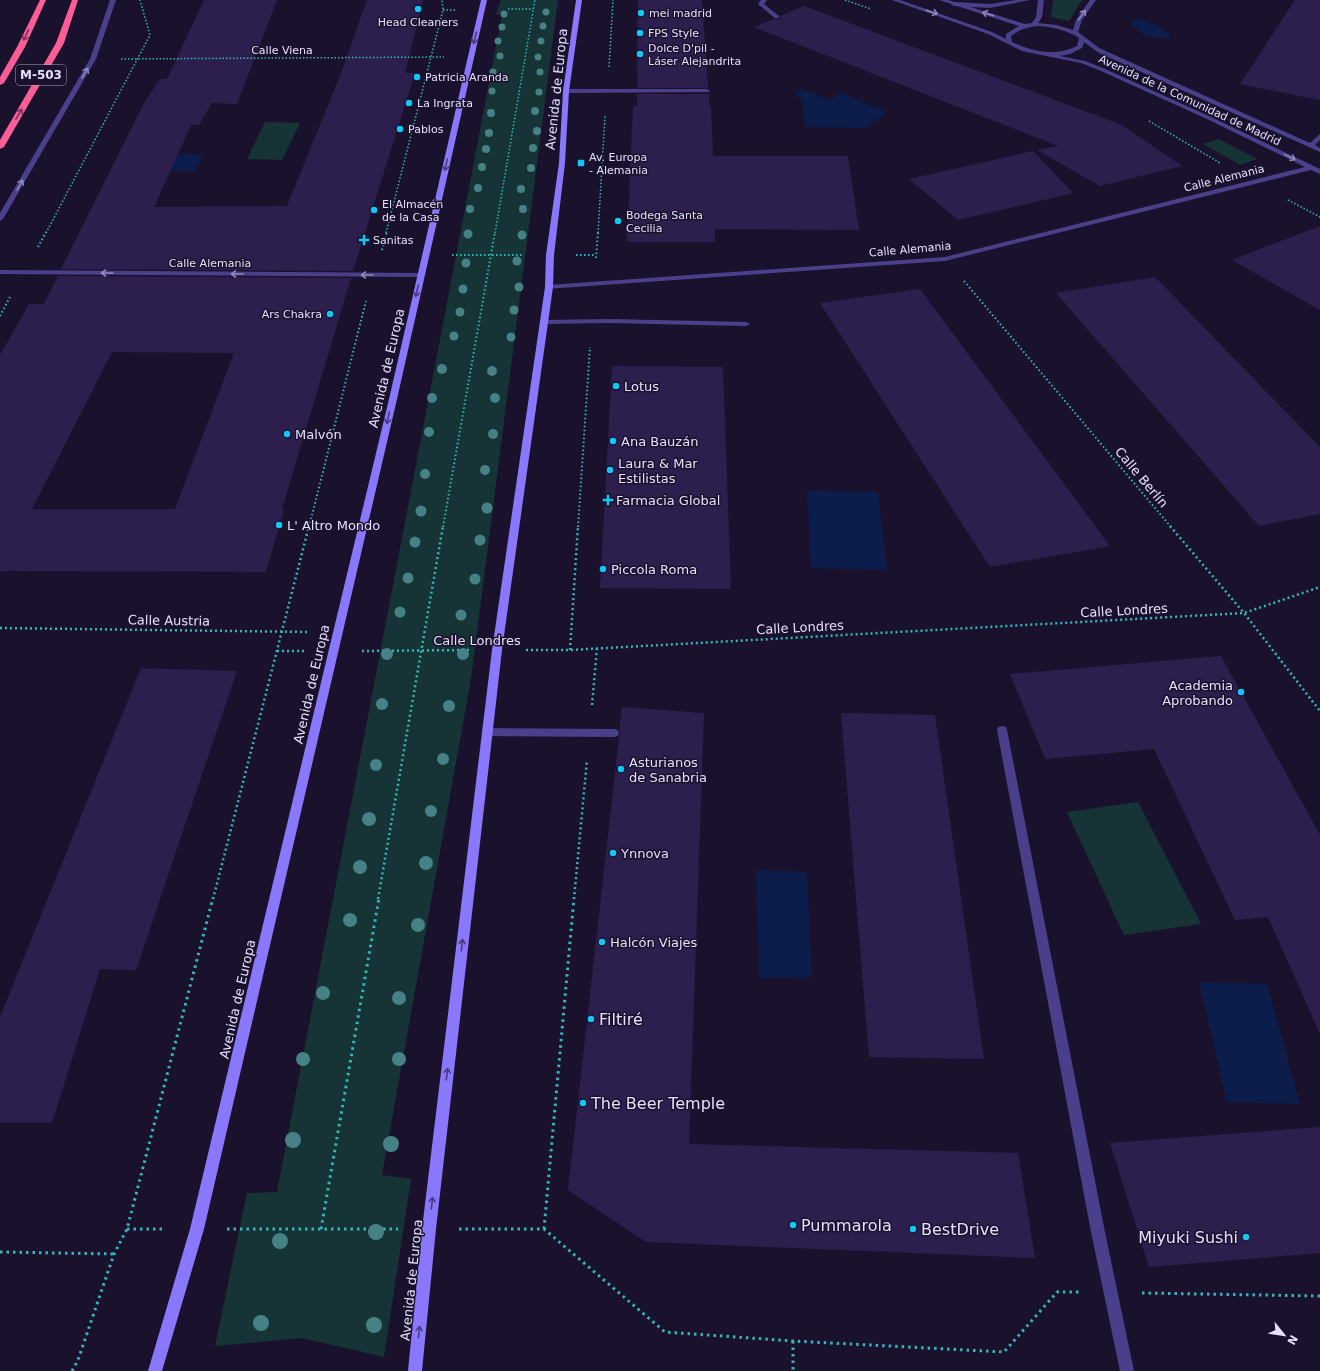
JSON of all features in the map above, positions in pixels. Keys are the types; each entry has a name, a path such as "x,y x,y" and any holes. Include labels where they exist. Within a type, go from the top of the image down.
{"highway":[{"name":"M-503","path":"0,83 21,46 43,0"},
{"name":"M-503","path":"0,148 60,43 75,0"}],"street":[{"path":"0,219 93,59 113,0"},
{"name":"Avenida de Europa","path":"155,1371 197,1228 332,651 393,399 420,275 484,0"},
{"name":"Avenida de Europa","path":"415,1371 429,1229 487,732 497,650 549,287 550,255 562,163 566,91 579,0"},
{"path":"764,0 761,4 777,17"},
{"path":"895,0 958,20 1009,41 1024,50 1048,54 1068,53 1080,47 1081,39"},
{"path":"942,0 1025,26"},
{"path":"954,4 990,6 1027,0"},
{"path":"1034,25 1039,17 1041,0"},
{"path":"1074,33 1079,20 1093,0"},
{"path":"1009,41 1008,35 1014,29 1025,26"},
{"name":"Avenida de la Comunidad de Madrid","path":"1025,26 1056,26 1074,33 1102,52 1320,150"},
{"name":"Avenida de la Comunidad de Madrid","path":"1048,54 1083,62 1101,69 1209,118 1320,172"},
{"path":"566,91 707,91"},
{"path":"1311,146 1320,136"},
{"name":"Calle Alemania","path":"549,287 945,259 1311,168"},
{"name":"Calle Alemania","path":"0,272 420,275"},
{"path":"544,322 609,321 746,324"},
{"path":"1002,730 1110,1293 1127,1371"},
{"path":"487,732 614,733"}],"path":[{"path":"0,316 150,35 140,0"},
{"path":"72,1371 78,1360 114,1254 127,1229 373,275 381,255 443,10 442,0"},
{"path":"321,1229 535,0"},
{"path":"845,0 875,10"},
{"name":"Calle Viena","path":"93,59 471,57"},
{"path":"1145,118 1252,182 1320,217"},
{"path":"425,255 596,255"},
{"name":"Calle Berlín","path":"945,259 1244,613 1320,711"},
{"name":"Calle Londres","path":"277,651 597,648 1244,613 1320,587"},
{"name":"Calle Austria","path":"0,628 337,632"},
{"path":"544,1229 597,648"},
{"path":"127,1229 544,1229 665,1332 793,1341 1004,1352 1057,1292 1320,1296"},
{"path":"0,1252 114,1254"},
{"path":"793,1341 793,1371"}],"green space":[{"path":"501,0 558,0 471,679 382,1175 411,1179 384,1357 302,1338 215,1346 247,1193 277,1192 502,15 496,14"},
{"path":"1053,0 1082,0 1069,21 1051,17"},
{"path":"265,122 300,123 282,160 247,159"},
{"path":"1219,139 1257,159 1240,165 1203,144"},
{"path":"1138,802 1201,924 1124,935 1067,812"}],"water":[{"path":"1140,19 1148,21 1164,29 1170,35 1165,39 1146,36 1131,24 1133,20"},
{"path":"802,89 830,100 836,93 844,94 886,112 875,122 864,128 805,127 803,102 794,92"},
{"path":"135,153 203,154 196,171 126,171"},
{"path":"807,490 878,492 887,570 811,568"},
{"path":"756,870 807,872 812,977 759,978"},
{"path":"1199,982 1267,984 1300,1104 1227,1102"}],"building":[{"path":"204,0 277,0 237,104 212,103 199,125 191,125 154,207 287,206 341,73 367,0 423,0 405,73 415,73 353,271 61,269 144,103 160,79 167,79"},
{"path":"638,0 702,0 708,88 637,88"},
{"path":"1295,0 1320,0 1320,100 1240,84"},
{"path":"804,6 1122,125 1182,166 1100,186 1037,150 1058,146 754,27 774,19 780,19 780,16"},
{"path":"637,94 709,94 709,106 711,106 713,156 848,156 859,230 715,229 715,242 627,242 633,106 637,106"},
{"path":"1033,151 1073,193 958,220 909,179"},
{"path":"1320,226 1320,310 1232,260"},
{"path":"58,276 351,278 282,509 284,509 266,572 1,571 0,573 0,355 29,304 44,304","holes":["112,352 234,353 175,509 32,509"]},
{"path":"1155,277 1320,447 1320,514 1259,526 1056,293"},
{"path":"920,289 1110,546 990,567 820,303"},
{"path":"612,366 723,367 731,589 600,588"},
{"path":"1221,656 1320,835 1320,1034 1268,917 1235,920 1154,749 1045,759 1010,674"},
{"path":"141,668 237,671 136,970 100,969 52,1123 0,1123 0,1017"},
{"path":"622,707 704,713 689,1144 1018,1153 1035,1258 646,1242 568,1190"},
{"path":"841,713 935,715 984,1059 869,1057"},
{"path":"1320,1127 1320,1253 1149,1267 1110,1143"}],"place":[{"name":"Head Cleaners","path":"418,9"},
{"name":"mei madrid","path":"641,13"},
{"name":"FPS Style","path":"640,33"},
{"name":"Dolce D'pil - Láser Alejandrita","path":"640,54"},
{"name":"Patricia Aranda","path":"417,77"},
{"name":"La Ingrata","path":"409,103"},
{"name":"Pablos","path":"400,129"},
{"name":"Av. Europa - Alemania","path":"581,163"},
{"name":"El Almacén de la Casa","path":"374,210"},
{"name":"Bodega Santa Cecilia","path":"618,221"},
{"name":"Sanitas","path":"364,240"},
{"name":"Ars Chakra","path":"330,314"},
{"name":"Lotus","path":"616,386"},
{"name":"Malvón","path":"287,434"},
{"name":"Ana Bauzán","path":"613,441"},
{"name":"Laura & Mar Estilistas","path":"610,470"},
{"name":"Farmacia Global","path":"608,500"},
{"name":"L' Altro Mondo","path":"279,525"},
{"name":"Piccola Roma","path":"603,569"},
{"name":"Academia Aprobando","path":"1241,692"},
{"name":"Asturianos de Sanabria","path":"621,769"},
{"name":"Ynnova","path":"613,853"},
{"name":"Halcón Viajes","path":"602,942"},
{"name":"Filtiré","path":"591,1019"},
{"name":"The Beer Temple","path":"583,1103"},
{"name":"Pummarola","path":"793,1225"},
{"name":"BestDrive","path":"913,1229"},
{"name":"Miyuki Sushi","path":"1246,1237"}]}
